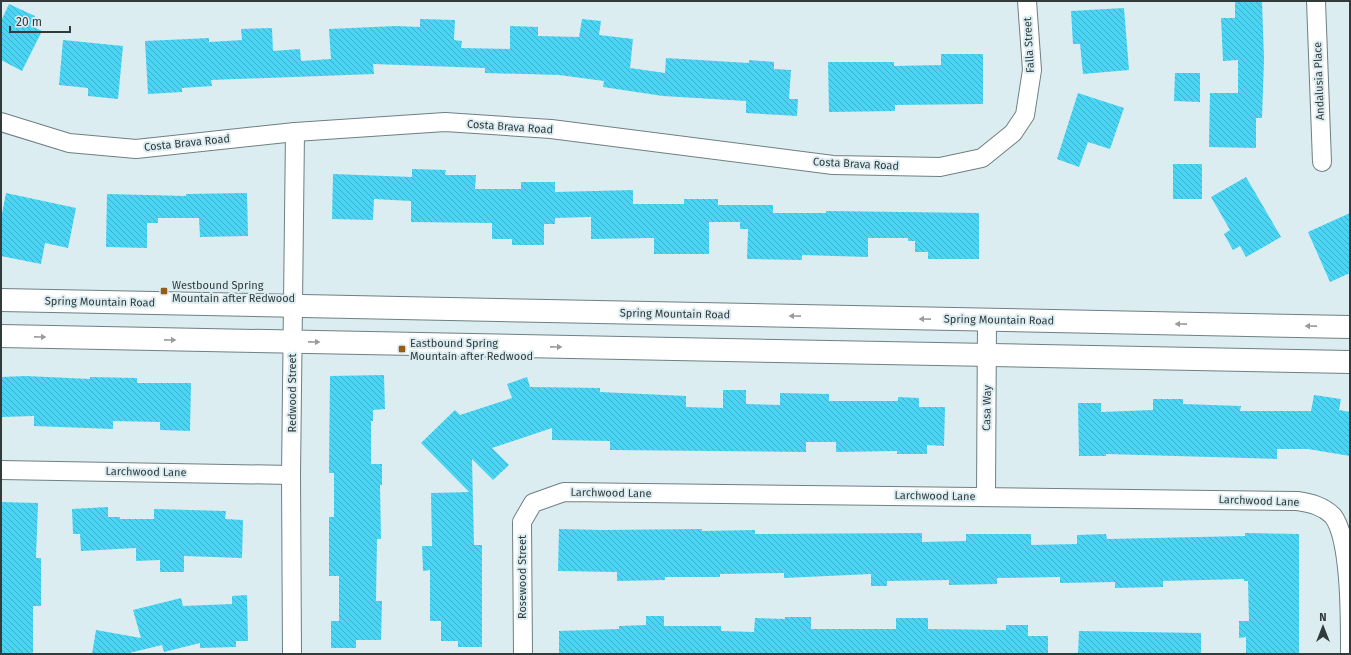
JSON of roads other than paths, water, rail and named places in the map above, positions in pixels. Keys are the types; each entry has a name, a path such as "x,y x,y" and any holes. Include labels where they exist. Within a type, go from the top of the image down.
{"main road":[{"name":"Spring Mountain Road","path":"1,300 1350,327"},
{"path":"1,336 1350,362"}],"street":[{"name":"Falla Street","path":"1013,133 1026,115 1032,70 1027,1"},
{"name":"Andalusia Place","path":"1316,1 1322,162"},
{"name":"Costa Brava Road","path":"1,122 69,144 136,149 294,132 445,122 551,129 833,165 940,167 982,158 1013,133"},
{"name":"Redwood Street","path":"292,654 291,475 294,132"},
{"name":"Casa Way","path":"986,496 987,320"},
{"name":"Larchwood Lane","path":"1,470 291,475"},
{"name":"Larchwood Lane","path":"533,503 564,492 986,496 1297,501 1317,504 1334,517 1345,536 1349,564 1350,654"},
{"name":"Rosewood Street","path":"522,654 522,522 533,503"}],"place":[{"name":"Westbound Spring Mountain after Redwood","path":"164,291"},
{"name":"Eastbound Spring Mountain after Redwood","path":"402,349"}]}
